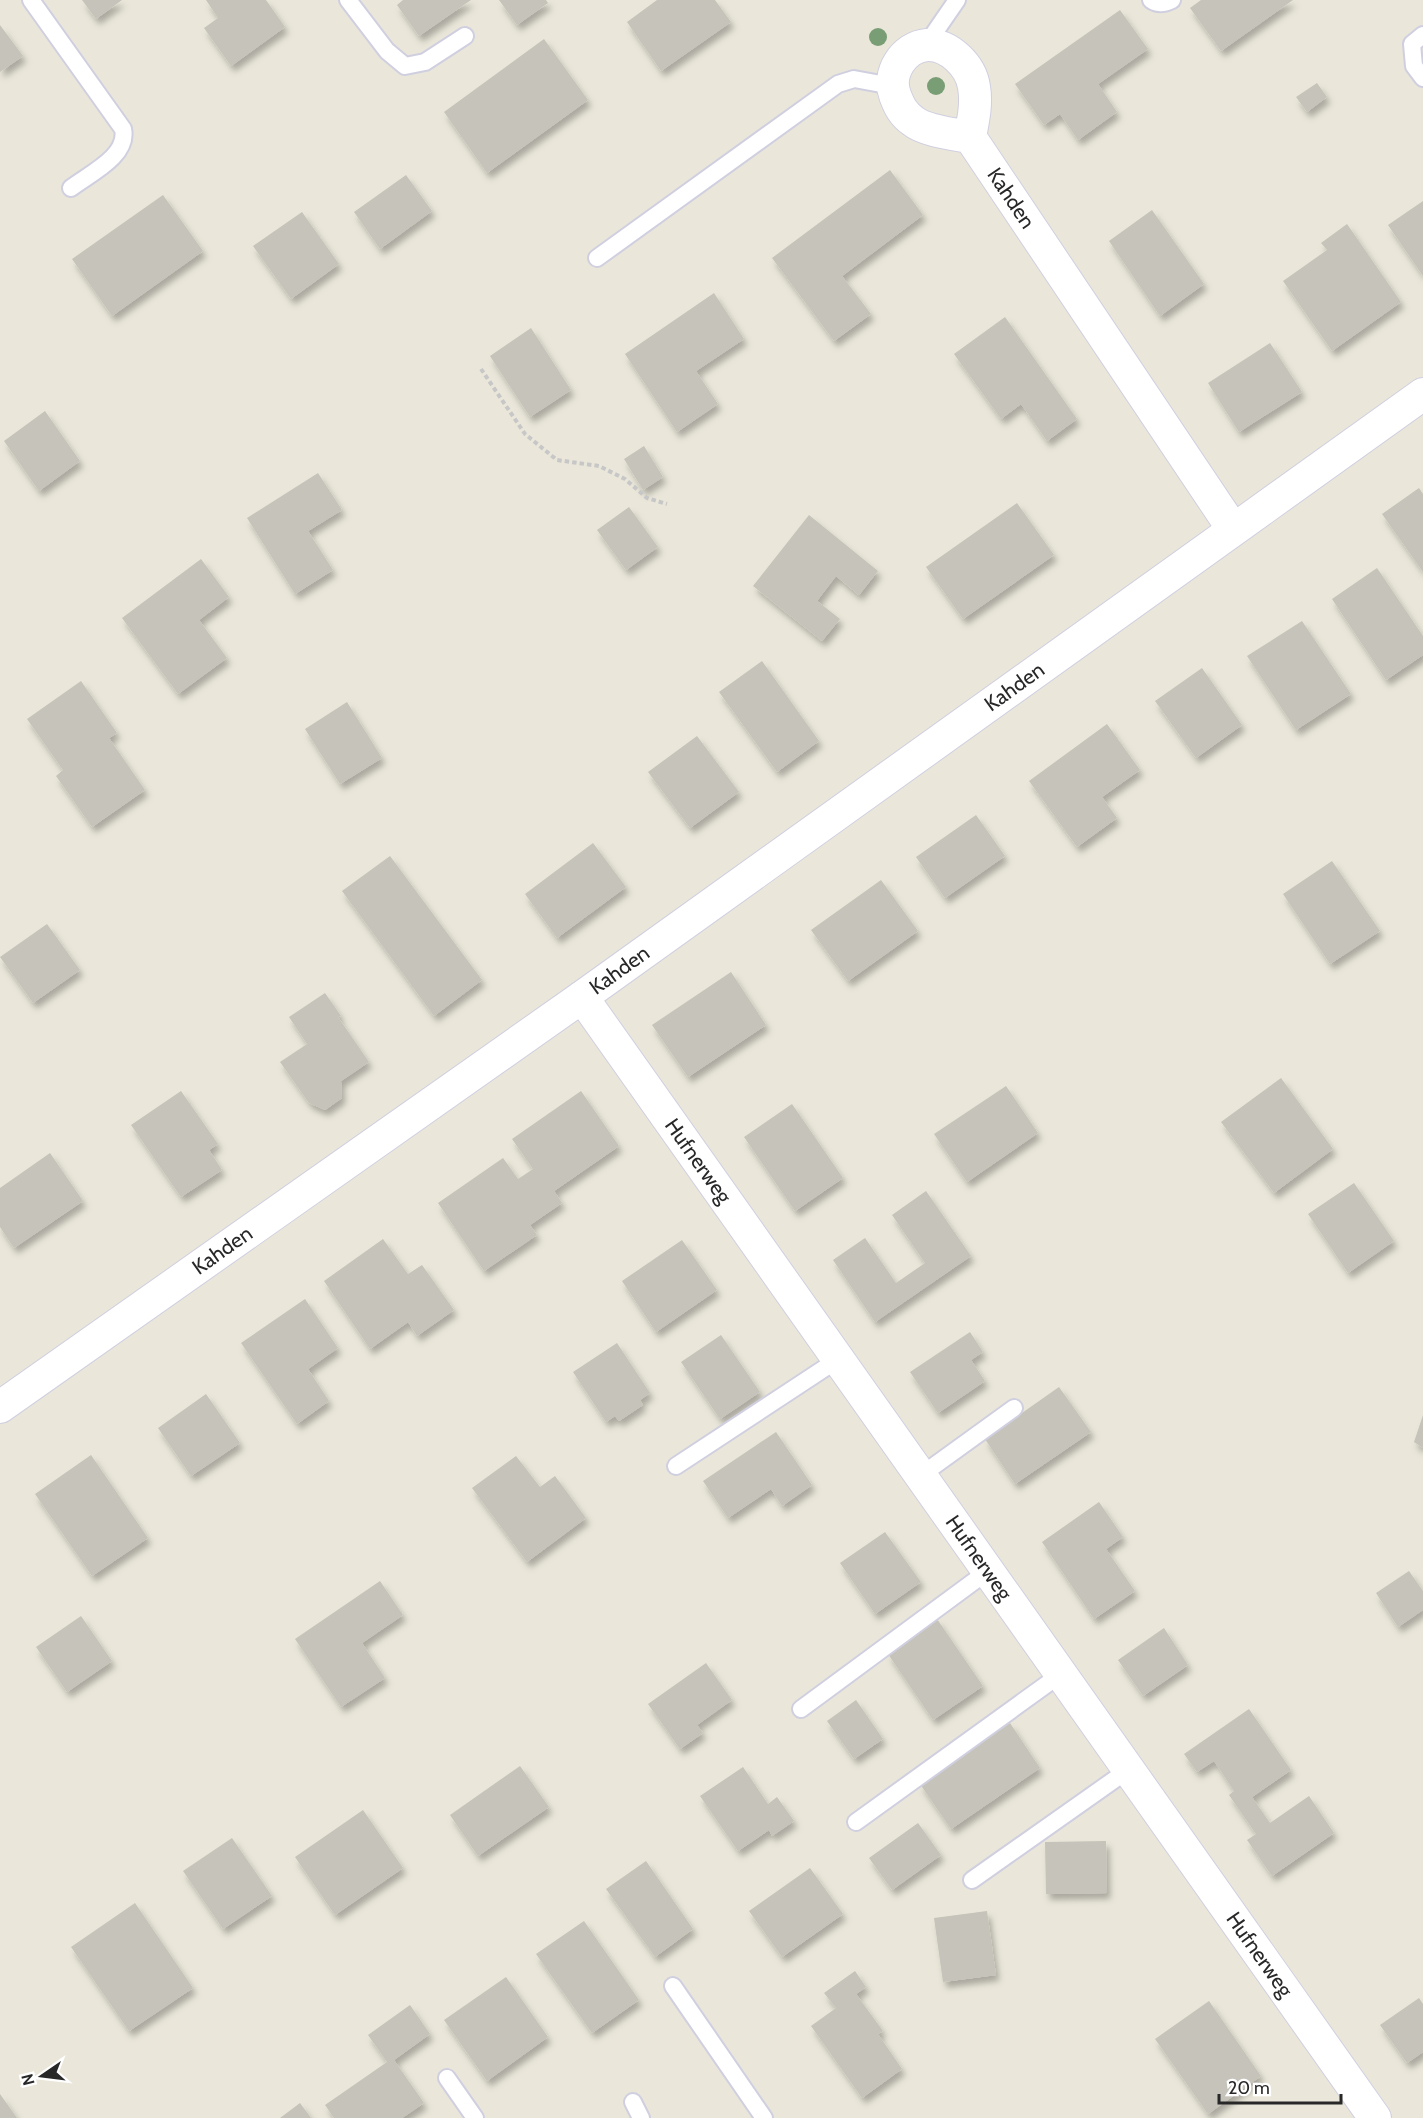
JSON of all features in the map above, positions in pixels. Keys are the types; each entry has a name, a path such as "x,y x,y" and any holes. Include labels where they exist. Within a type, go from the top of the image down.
{"street":[{"path":"927,45 948,50 964,64 974,86 975,113 970,137 914,123 900,109 892,86 897,65 908,52 927,45"},
{"name":"Kahden","path":"970,137 1233,529"},
{"name":"Kahden","path":"0,1407 582,997 1423,394"},
{"name":"Hufnerweg","path":"582,997 1375,2118"}],"lane":[{"path":"31,0 123,129 123,144 118,154 70,188"},
{"path":"348,0 387,51 405,66 425,62 465,36"},
{"path":"927,45 957,0"},
{"path":"1151,0 1156,4 1172,0"},
{"path":"1423,35 1413,44 1414,66 1423,78"},
{"path":"597,258 838,84 854,79 892,86"},
{"path":"676,1466 837,1360"},
{"path":"920,1476 1014,1408"},
{"path":"801,1709 988,1570"},
{"path":"856,1822 1060,1674"},
{"path":"972,1880 1128,1770"},
{"path":"673,1986 764,2118"},
{"path":"447,2078 475,2118"},
{"path":"633,2102 641,2118"}],"path":[{"path":"481,369 525,434 557,460 599,466 625,479 647,498 667,504"}],"building":[{"path":"82,0 122,0 96,19"},
{"path":"206,0 266,0 285,27 231,66 204,28 218,18"},
{"path":"403,0 471,0 419,36 397,5"},
{"path":"499,0 546,0 548,3 517,25"},
{"path":"657,0 715,0 731,22 661,71 627,22"},
{"path":"1201,0 1293,0 1221,51 1190,8"},
{"path":"1120,10 1148,49 1098,84 1117,112 1078,140 1060,114 1044,125 1015,84"},
{"path":"0,25 23,56 0,72"},
{"path":"544,39 588,100 487,173 444,112"},
{"path":"1317,83 1327,97 1307,112 1296,97"},
{"path":"890,170 923,215 842,276 871,314 834,341 772,258"},
{"path":"406,175 432,211 380,249 354,212"},
{"path":"163,195 203,251 112,316 72,259"},
{"path":"1423,201 1423,276 1388,225"},
{"path":"1152,210 1204,284 1160,316 1109,241"},
{"path":"302,212 339,264 291,299 253,246"},
{"path":"1347,224 1401,302 1332,351 1283,281 1327,250 1321,243"},
{"path":"714,293 744,339 696,371 718,404 677,432 625,354"},
{"path":"1005,317 1077,419 1047,441 1021,404 1001,419 954,354"},
{"path":"531,328 571,390 530,417 490,356"},
{"path":"1270,343 1302,392 1239,432 1208,383"},
{"path":"45,411 80,461 39,491 4,441"},
{"path":"644,446 663,477 643,490 624,459"},
{"path":"318,473 342,510 308,531 333,570 295,594 247,518"},
{"path":"1419,488 1423,494 1423,572 1382,514"},
{"path":"1017,503 1054,555 963,619 926,567"},
{"path":"629,507 658,547 626,570 597,530"},
{"path":"809,515 878,571 859,595 836,576 817,601 840,619 822,641 753,586"},
{"path":"201,559 229,597 199,620 227,658 178,694 122,618"},
{"path":"1377,568 1423,636 1423,655 1386,680 1332,599"},
{"path":"1302,621 1351,694 1296,730 1247,656"},
{"path":"762,661 819,741 777,772 719,692"},
{"path":"1202,668 1242,725 1196,758 1155,701"},
{"path":"81,681 117,733 109,738 145,790 92,827 56,776 63,770 27,719"},
{"path":"347,702 382,758 340,784 305,729"},
{"path":"1107,724 1140,770 1102,797 1117,818 1077,847 1029,781"},
{"path":"697,736 739,792 690,828 648,772"},
{"path":"976,815 1005,856 945,898 916,857"},
{"path":"593,843 626,887 557,938 525,894"},
{"path":"390,856 482,980 434,1016 342,891"},
{"path":"1332,861 1380,931 1330,964 1283,894"},
{"path":"881,880 918,931 848,981 811,930"},
{"path":"47,924 80,970 33,1003 0,957"},
{"path":"731,972 766,1025 688,1077 652,1025"},
{"path":"325,993 341,1016 338,1017 369,1062 341,1081 342,1098 325,1110 309,1103 280,1062 307,1044 289,1017"},
{"path":"1281,1078 1333,1149 1274,1193 1221,1122"},
{"path":"1006,1086 1038,1133 967,1182 934,1134"},
{"path":"181,1091 218,1144 209,1150 222,1170 181,1197 131,1125"},
{"path":"581,1091 619,1146 554,1191 562,1203 530,1225 537,1235 484,1271 438,1203 503,1158 518,1179 533,1169 512,1139"},
{"path":"792,1104 843,1178 795,1211 744,1137"},
{"path":"50,1153 83,1201 14,1248 0,1227 0,1188"},
{"path":"1354,1183 1394,1241 1348,1273 1308,1214"},
{"path":"926,1191 971,1256 875,1322 833,1260 865,1238 896,1283 925,1263 892,1215"},
{"path":"383,1239 408,1274 422,1265 454,1310 417,1336 408,1322 370,1349 324,1281"},
{"path":"682,1240 717,1290 656,1332 622,1281"},
{"path":"305,1299 338,1348 308,1369 329,1401 297,1424 241,1343"},
{"path":"970,1332 983,1352 971,1360 985,1381 938,1413 910,1372"},
{"path":"721,1335 760,1392 720,1419 681,1362"},
{"path":"617,1343 650,1393 640,1400 643,1405 619,1421 615,1416 606,1422 573,1372"},
{"path":"1059,1387 1091,1432 1015,1484 985,1439"},
{"path":"206,1394 240,1443 191,1476 158,1428"},
{"path":"1423,1415 1423,1448 1414,1442"},
{"path":"776,1432 812,1485 782,1506 771,1489 728,1518 703,1481"},
{"path":"91,1455 148,1538 92,1576 35,1494"},
{"path":"516,1456 540,1487 555,1476 586,1518 527,1562 472,1488"},
{"path":"1099,1502 1123,1537 1106,1549 1135,1591 1094,1619 1042,1542"},
{"path":"885,1532 921,1582 875,1614 840,1563"},
{"path":"1409,1571 1423,1591 1423,1610 1398,1627 1376,1593"},
{"path":"380,1581 403,1615 362,1643 385,1678 341,1707 295,1639"},
{"path":"81,1616 112,1661 67,1692 36,1647"},
{"path":"937,1619 983,1686 933,1720 888,1654"},
{"path":"1164,1628 1188,1665 1143,1696 1118,1660"},
{"path":"706,1663 732,1700 697,1725 703,1733 680,1749 648,1704"},
{"path":"856,1700 883,1739 854,1759 827,1721"},
{"path":"1249,1709 1291,1770 1252,1797 1270,1823 1309,1796 1334,1833 1272,1876 1247,1840 1256,1834 1229,1795 1234,1791 1214,1761 1197,1772 1184,1754"},
{"path":"1010,1723 1040,1768 951,1829 920,1784"},
{"path":"520,1766 549,1807 478,1856 450,1815"},
{"path":"743,1767 768,1804 777,1797 794,1821 772,1836 769,1830 738,1851 700,1796"},
{"path":"363,1810 403,1868 335,1915 295,1857"},
{"path":"918,1823 941,1855 892,1890 869,1858"},
{"path":"232,1838 272,1896 223,1929 183,1871"},
{"path":"1106,1841 1107,1893 1046,1894 1045,1842"},
{"path":"646,1861 693,1929 655,1957 606,1889"},
{"path":"810,1868 843,1914 782,1957 749,1911"},
{"path":"135,1903 193,1988 129,2031 71,1947"},
{"path":"987,1911 996,1975 943,1982 934,1918"},
{"path":"584,1921 639,2000 592,2033 536,1954"},
{"path":"855,1971 866,1987 856,1994 883,2031 878,2034 902,2069 862,2098 811,2026 836,2008 824,1993"},
{"path":"506,1977 548,2037 487,2081 444,2020"},
{"path":"1419,1998 1423,2004 1423,2052 1407,2063 1380,2025"},
{"path":"1209,2001 1261,2076 1208,2114 1155,2039"},
{"path":"410,2005 430,2034 394,2060 424,2103 402,2118 334,2118 325,2105 387,2062 368,2035"},
{"path":"0,2094 17,2118 0,2118"},
{"path":"300,2103 311,2118 280,2118"}]}
